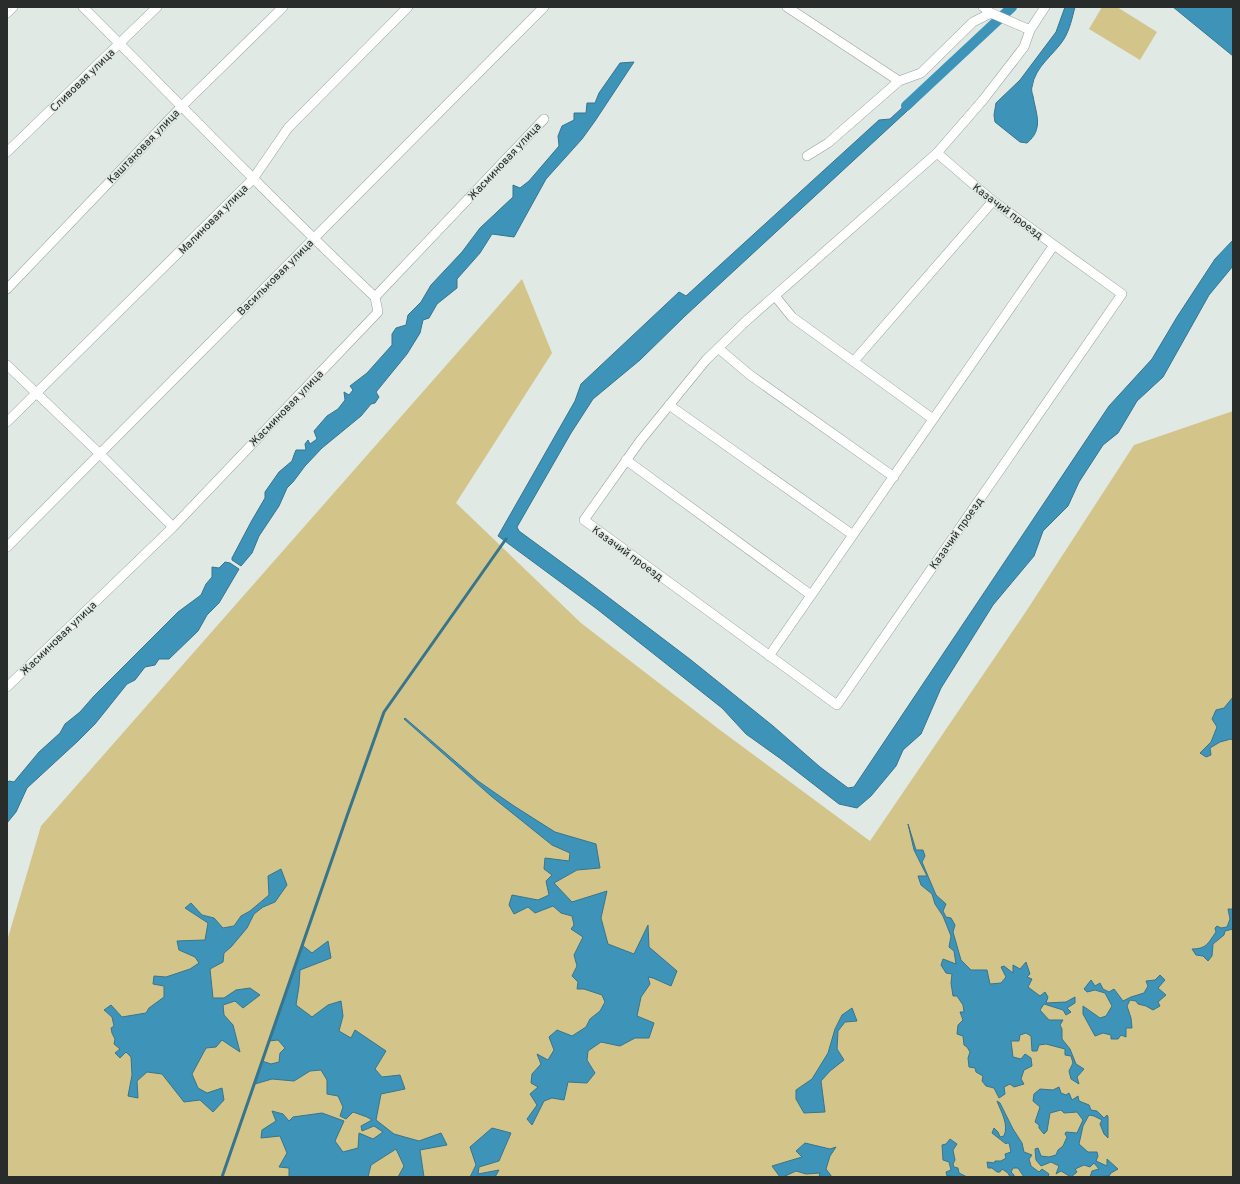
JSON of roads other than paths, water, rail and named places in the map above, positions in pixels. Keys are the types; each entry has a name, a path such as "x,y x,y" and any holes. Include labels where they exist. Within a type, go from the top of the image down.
{"street":[{"path":"7,13 13,7"},
{"path":"83,7 253,179 375,297"},
{"name":"Сливовая улица","path":"7,152 157,7"},
{"name":"Каштановая улица","path":"7,289 181,107 283,7"},
{"name":"Малиновая улица","path":"7,422 253,179 288,128 408,7"},
{"name":"Васильковая улица","path":"7,548 544,7"},
{"path":"787,7 899,81"},
{"path":"983,7 991,13 1030,30"},
{"path":"811,595 626,460 669,405 706,360 718,348 937,153 983,100 1024,48 1030,30 1045,7"},
{"path":"806,156 828,143 899,81 921,73 973,22 991,13"},
{"name":"Жасминовая улица","path":"7,685 173,527 378,312 375,297 544,119"},
{"name":"Казачий проезд","path":"626,460 584,520 837,705 1122,294 993,201 937,153"},
{"path":"854,362 993,201"},
{"path":"769,656 1054,246"},
{"path":"775,296 792,317 934,419"},
{"path":"718,348 750,375 894,477"},
{"path":"7,365 100,454 173,527"},
{"path":"669,405 853,535"}],"water":[{"path":"1065,7 1075,7 1068,31 1060,45 1045,61 1037,73 1032,88 1038,121 1036,132 1027,143 1020,142 995,122 994,115 996,103 1020,80 1056,32"},
{"path":"1173,7 1233,7 1233,56"},
{"path":"634,62 582,139 546,179 514,237 492,234 480,253 457,279 457,288 437,304 429,318 423,320 420,333 407,354 376,392 379,397 375,403 371,404 361,416 322,448 305,466 287,488 279,506 259,536 252,553 241,566 232,560 265,498 265,492 279,472 292,461 296,450 306,450 305,444 308,440 310,444 317,439 314,431 327,416 338,409 345,400 344,392 349,395 353,390 350,386 367,373 392,345 392,334 396,328 406,325 408,315 421,302 431,285 462,252 480,228 513,197 513,185 520,188 529,181 559,146 558,136 562,126 574,120 574,113 586,113 587,103 595,103 599,93 620,63"},
{"path":"915,96 919,100 685,316 640,360 593,399 571,433 517,527 519,531 691,660 773,726 820,767 848,788 854,787 1109,406 1152,359 1177,317 1215,259 1233,240 1233,266 1209,295 1163,377 1137,401 1118,433 1103,445 1079,482 1068,506 1043,531 1034,556 993,605 941,688 921,734 903,750 896,766 871,796 857,808 839,804 746,734 722,708 597,609 498,536 575,401 581,384 679,292 686,296 879,120 890,119"},
{"path":"225,562 230,563 239,569 219,603 207,615 198,631 169,659 159,659 155,665 145,667 135,680 127,684 95,724 27,788 16,812 7,823 7,783 9,781 14,782 39,752 60,733 65,724 80,712 178,612 201,595 206,584 212,577 212,567 219,568"},
{"path":"1233,697 1233,741 1231,739 1220,742 1210,748 1211,755 1206,757 1200,753 1211,742 1217,727 1212,719 1216,710 1224,708"},
{"path":"405,718 478,781 514,806 555,832 596,844 600,868 577,870 554,883 572,902 607,891 601,918 608,944 634,954 648,925 649,947 677,971 671,986 648,977 650,984 641,997 637,1016 654,1023 649,1038 635,1038 620,1046 601,1042 588,1051 587,1060 595,1073 587,1083 568,1082 564,1100 552,1098 544,1101 532,1125 527,1119 537,1105 530,1094 538,1087 531,1083 532,1074 541,1064 537,1054 548,1060 554,1050 549,1037 557,1030 572,1036 586,1027 590,1019 600,1011 605,1002 602,995 584,989 577,989 578,982 572,976 577,966 574,955 583,937 571,929 574,925 572,916 561,913 553,906 535,913 528,907 514,914 509,905 512,895 538,900 549,895 546,881 552,875 544,869 545,858 569,861 570,853 552,845 491,796 404,719"},
{"path":"908,824 916,850 923,850 925,856 922,862 936,895 946,904 943,911 946,917 951,918 955,925 953,932 961,960 971,970 987,970 990,984 1001,983 1006,977 1001,967 1004,966 1013,973 1013,965 1020,969 1026,962 1030,974 1027,977 1032,979 1028,987 1040,996 1045,992 1048,997 1046,1003 1066,1002 1075,997 1075,1003 1067,1008 1071,1012 1066,1015 1063,1010 1044,1004 1040,1010 1049,1020 1063,1020 1060,1025 1062,1029 1062,1039 1070,1049 1076,1064 1084,1069 1077,1077 1079,1084 1071,1079 1069,1071 1073,1063 1071,1056 1065,1055 1065,1049 1046,1044 1039,1045 1037,1051 1032,1051 1031,1036 1026,1033 1020,1035 1019,1041 1011,1041 1013,1057 1021,1059 1025,1054 1031,1058 1032,1066 1024,1070 1021,1079 1024,1084 1014,1087 1010,1084 1004,1087 1005,1094 999,1098 994,1088 986,1086 982,1081 983,1076 976,1072 975,1068 969,1067 968,1058 970,1052 964,1045 963,1036 957,1034 958,1025 963,1020 960,1012 964,1012 963,1005 957,996 953,996 951,983 952,974 946,973 941,965 943,959 956,964 954,951 949,947 951,936 943,916 935,904 932,894 921,885 918,876 927,876 914,850"},
{"path":"281,869 287,885 275,902 263,907 254,914 247,928 224,953 223,962 210,969 213,998 224,998 236,990 250,988 260,995 243,1008 235,1001 223,1005 224,1015 233,1025 240,1052 222,1040 216,1047 206,1048 192,1074 198,1088 207,1093 222,1088 224,1100 213,1112 200,1100 184,1102 162,1074 147,1072 137,1081 138,1098 128,1096 132,1075 131,1057 126,1052 120,1058 115,1053 120,1049 114,1044 115,1039 111,1028 114,1026 112,1017 104,1010 111,1005 122,1017 146,1013 149,1008 164,997 164,986 153,984 154,976 166,977 190,969 199,963 195,957 179,950 177,941 205,940 208,923 185,908 191,903 202,915 214,918 223,928 234,926 241,916 250,911 269,895 268,876"},
{"path":"1228,909 1233,909 1233,929 1225,931 1224,935 1213,944 1212,956 1208,961 1203,956 1196,955 1192,949 1201,948 1207,945 1216,932 1215,928 1217,926 1221,928 1227,927 1230,919"},
{"path":"328,941 331,958 300,970 296,1005 312,1017 328,1005 341,1001 343,1016 339,1031 351,1038 355,1030 386,1051 375,1069 382,1077 400,1075 405,1089 381,1094 376,1120 394,1134 419,1141 441,1133 447,1145 420,1150 424,1177 398,1177 404,1166 396,1149 371,1165 368,1177 289,1177 289,1168 279,1167 287,1153 280,1136 261,1138 262,1130 276,1121 272,1111 283,1114 289,1121 293,1117 322,1113 344,1121 335,1141 343,1152 358,1148 359,1133 373,1139 383,1132 374,1126 362,1131 361,1126 372,1120 367,1117 353,1112 346,1119 340,1116 343,1107 338,1096 327,1094 327,1080 321,1070 310,1071 294,1081 272,1079 255,1084 262,1061 271,1064 279,1062 280,1053 285,1048 278,1040 269,1041 302,945 312,953"},
{"path":"1160,975 1165,980 1158,988 1166,995 1158,1002 1160,1006 1153,1010 1138,1004 1136,1001 1130,1000 1127,1006 1131,1018 1132,1028 1126,1028 1126,1037 1121,1035 1118,1039 1111,1039 1111,1035 1103,1033 1095,1036 1083,1014 1083,1006 1100,1018 1106,1016 1112,1006 1105,993 1095,990 1087,992 1084,989 1091,980 1095,986 1100,983 1103,989 1109,992 1114,989 1123,1001 1144,993 1148,986 1146,981 1155,980"},
{"path":"852,1008 857,1021 845,1022 838,1031 837,1049 844,1060 830,1071 821,1081 825,1112 804,1113 796,1099 796,1090 812,1079 828,1053 835,1029 842,1015"},
{"path":"1059,1087 1061,1093 1066,1095 1069,1093 1072,1100 1078,1096 1079,1101 1089,1105 1091,1110 1097,1111 1104,1118 1107,1115 1108,1138 1104,1134 1100,1124 1102,1120 1089,1115 1083,1126 1079,1144 1088,1152 1097,1152 1098,1156 1096,1161 1107,1166 1107,1159 1118,1169 1109,1176 1090,1177 1092,1171 1099,1169 1094,1163 1090,1167 1084,1165 1075,1169 1077,1172 1071,1177 1061,1171 1056,1174 1059,1166 1051,1162 1041,1166 1036,1160 1035,1149 1038,1148 1041,1156 1049,1157 1056,1155 1058,1150 1063,1146 1067,1137 1065,1134 1066,1132 1077,1133 1083,1120 1077,1112 1064,1113 1061,1110 1050,1113 1047,1131 1044,1134 1039,1128 1039,1125 1035,1122 1040,1107 1033,1101 1034,1094 1040,1089 1053,1090"},
{"path":"997,1101 1000,1103 1022,1143 1024,1152 1032,1155 1029,1159 1031,1166 1039,1172 1042,1169 1049,1174 1048,1177 1024,1177 1018,1168 1013,1168 1011,1172 1014,1177 1010,1177 1008,1173 1002,1169 1000,1172 997,1172 992,1168 988,1168 987,1162 994,1163 995,1161 1001,1161 1006,1158 1005,1154 1011,1152 1009,1143 1006,1144 992,1133 994,1128 1000,1137 1004,1136 1006,1127"},
{"path":"492,1128 511,1133 499,1161 479,1167 478,1174 499,1170 495,1177 470,1177 476,1165 470,1147"},
{"path":"950,1139 957,1144 953,1150 955,1160 953,1164 954,1167 958,1168 959,1173 967,1177 947,1176 946,1172 951,1170 949,1162 943,1160 942,1145 946,1144"},
{"path":"805,1143 830,1149 836,1147 830,1156 826,1169 832,1177 819,1177 820,1173 806,1174 796,1171 780,1177 772,1166 802,1157 796,1151"}],"waterway":[{"path":"906,106 1012,7"},
{"path":"222,1177 384,712 506,539"}]}
